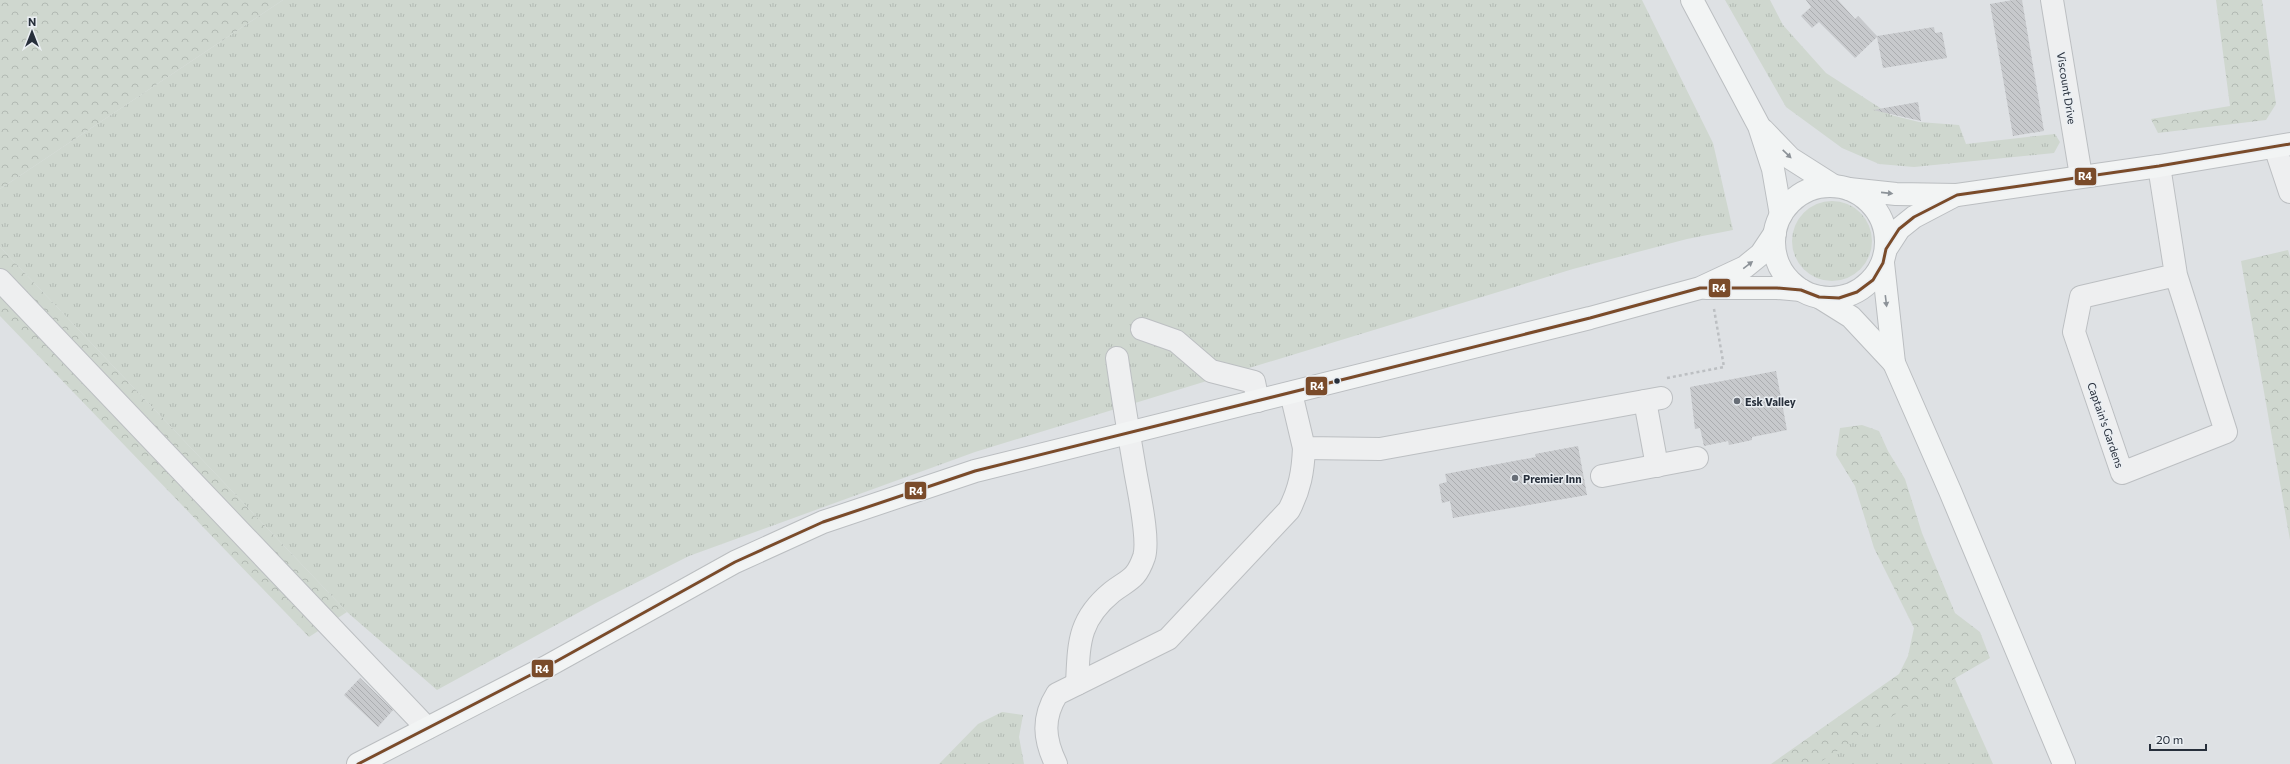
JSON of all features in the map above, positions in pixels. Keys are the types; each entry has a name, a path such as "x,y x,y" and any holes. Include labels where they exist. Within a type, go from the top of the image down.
{"main road":[{"path":"1692,0 1759,126 1773,169 1778,224 1775,255 1785,275 1810,294 1851,317 1894,363"},
{"path":"1759,126 1790,158 1868,201 1882,219 1886,234 1885,256 1894,363 1950,491 2064,764"},
{"path":"358,764 546,666 735,562 823,522 975,471 1590,318 1700,288 1745,267 1761,254 1791,202 1803,193 1818,188 1841,187 1896,194 1957,195 2159,166 2282,146"},
{"path":"1700,288 1777,288 1839,298 1857,292 1873,280 1899,229 1914,217 1957,195"}],"street":[{"name":"Viscount Drive","path":"2052,0 2081,176"},
{"path":"2282,146 2290,192"},
{"name":"Captain's Gardens","path":"2159,166 2176,274 2226,432 2122,473 2074,332 2081,296 2176,274"},
{"path":"0,280 426,728"},
{"path":"1142,329 1176,340 1211,371 1254,382 1258,401"},
{"path":"1077,684 1079,639 1088,620 1098,605 1133,578 1144,556 1144,534 1117,358"},
{"path":"1056,764 1047,746 1046,729 1050,706 1057,694 1168,639 1289,510 1298,493 1303,472 1304,448 1291,393"},
{"path":"1304,448 1380,449 1653,400 1657,466"},
{"path":"1602,476 1697,458"}],"path":[{"path":"1653,400 1662,379 1724,367 1712,309 1719,308"}],"green space":[{"path":"0,0 283,0 0,189"},
{"path":"283,0 1642,0 1713,143 1733,230 1687,239 1573,269 975,452 689,556 596,603 437,690 347,612 0,247 0,189"},
{"path":"1725,0 1770,0 1783,25 1826,73 1891,115 1919,122 1959,125 1966,144 2055,134 2060,142 2054,153 1914,167 1879,164 1842,148 1786,107"},
{"path":"2216,0 2262,0 2276,104 2266,120 2158,133 2151,119 2230,106"},
{"path":"1832,201 1847,204 1860,213 1869,226 1872,241 1869,256 1860,269 1847,278 1832,281 1817,278 1804,269 1795,256 1792,241 1795,226 1804,213 1817,204"},
{"path":"0,247 347,612 309,637 0,316"},
{"path":"2288,250 2290,257 2290,540 2241,261"},
{"path":"1862,425 1879,431 1888,451 1905,479 1922,533 1955,613 1980,632 1990,658 1921,698 1817,764 1771,764 1899,674 1908,656 1914,628 1874,548 1855,486 1836,455 1840,428"},
{"path":"1947,661 1993,764 1791,764"},
{"path":"1002,712 1023,715 1019,737 1024,764 939,764 978,724"}],"building":[{"path":"1806,0 1838,0 1855,19 1858,16 1877,36 1934,27 1935,33 1942,32 1947,58 1883,68 1877,37 1855,58 1819,22 1812,28 1801,16 1811,7"},
{"path":"2022,0 2044,131 2013,136 1990,4"},
{"path":"1918,102 1921,121 1873,110"},
{"name":"Esk Valley","path":"1776,371 1787,430 1752,437 1752,440 1729,445 1728,441 1704,446 1700,428 1695,429 1690,387"},
{"name":"Premier Inn","path":"1578,446 1587,495 1453,518 1450,501 1442,503 1439,484 1447,482 1445,474 1536,457 1535,454"},
{"path":"360,678 393,710 378,727 344,695"}],"transit line":[{"name":"R4","path":"358,764 546,667 735,562 823,522 975,471 1590,318 1700,288 1777,288 1801,290 1819,297 1839,298 1857,292 1873,280 1883,263 1886,249 1899,229 1914,217 1957,195 2159,166 2290,144"}],"place":[{"name":"Esk Valley","path":"1737,401"},
{"name":"Premier Inn","path":"1515,478"}]}
